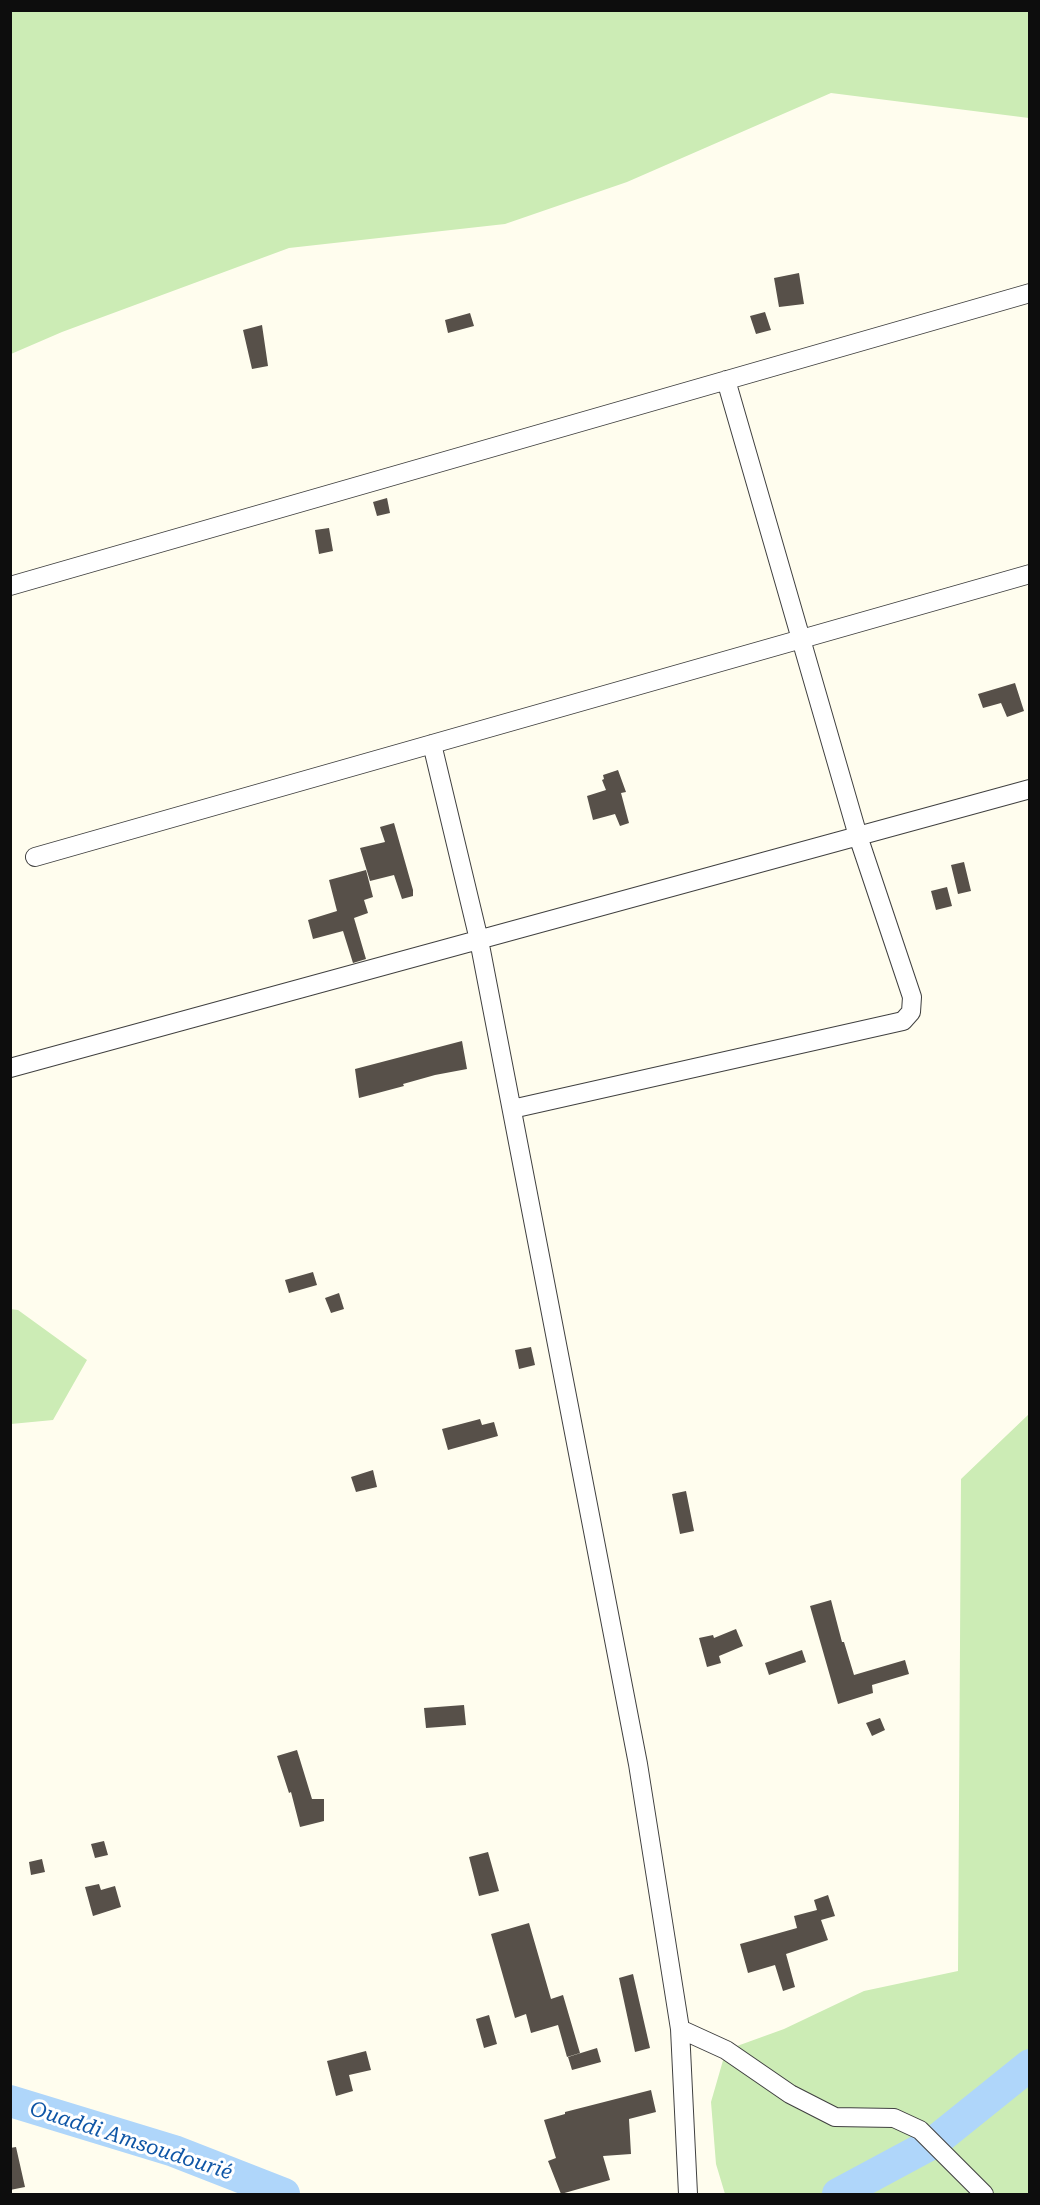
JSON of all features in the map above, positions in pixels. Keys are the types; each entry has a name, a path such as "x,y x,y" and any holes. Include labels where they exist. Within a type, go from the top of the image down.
{"street":[{"path":"10,586 1029,293"},
{"path":"512,1109 903,1021 911,1012 912,997 858,836 726,380"},
{"path":"35,858 1029,574"},
{"path":"432,744 480,940 638,1764 680,2029 688,2194"},
{"path":"10,1068 1029,789"},
{"path":"680,2029 726,2050 790,2094 835,2117 894,2118 920,2130 984,2194"}],"green space":[{"path":"11,10 1029,11 1029,118 831,93 627,182 505,224 289,248 62,332 11,354"},
{"path":"10,1309 18,1310 87,1360 53,1420 11,1424"},
{"path":"1029,1414 1029,2194 725,2194 716,2164 711,2102 726,2050 784,2029 864,1991 958,1971 961,1479"}],"building":[{"path":"799,273 804,304 779,307 774,278"},
{"path":"765,312 771,330 756,334 750,316"},
{"path":"470,313 474,326 448,333 445,320"},
{"path":"262,325 268,366 252,369 243,330"},
{"path":"387,498 390,513 377,516 373,502"},
{"path":"329,528 333,551 319,554 315,530"},
{"path":"1015,683 1024,711 1007,717 1001,703 983,708 978,694"},
{"path":"618,770 626,792 621,793 629,823 620,826 615,814 593,820 587,796 606,790 602,780 603,775"},
{"path":"394,823 413,890 413,896 402,899 394,875 370,881 360,848 385,842 380,827"},
{"path":"964,862 971,891 958,894 951,865"},
{"path":"366,870 373,897 364,900 368,913 354,918 366,959 353,963 343,931 313,939 308,920 337,911 329,880"},
{"path":"947,887 952,906 936,910 931,891"},
{"path":"462,1041 467,1069 435,1075 359,1098 355,1069"},
{"path":"313,1272 317,1285 289,1293 285,1280"},
{"path":"339,1293 344,1309 331,1313 325,1298"},
{"path":"531,1347 535,1365 519,1369 515,1350"},
{"path":"480,1419 482,1425 494,1422 498,1436 448,1450 442,1429"},
{"path":"373,1470 377,1487 356,1492 351,1477"},
{"path":"686,1491 694,1531 680,1534 672,1494"},
{"path":"831,1600 854,1675 905,1660 909,1674 872,1685 873,1693 838,1704 810,1606"},
{"path":"736,1629 743,1646 719,1656 721,1663 707,1667 699,1638 713,1635 714,1638"},
{"path":"802,1650 806,1662 769,1675 765,1663"},
{"path":"464,1705 466,1725 426,1728 424,1708"},
{"path":"880,1718 885,1730 872,1736 866,1723"},
{"path":"297,1750 312,1799 324,1799 324,1821 300,1827 291,1792 289,1793 277,1756"},
{"path":"104,1841 108,1855 95,1858 91,1844"},
{"path":"488,1852 499,1891 479,1896 469,1857"},
{"path":"42,1859 45,1872 31,1875 29,1862"},
{"path":"99,1884 101,1890 115,1886 121,1907 93,1916 85,1887"},
{"path":"828,1895 835,1916 821,1920 828,1940 786,1954 795,1987 783,1991 775,1965 748,1973 740,1944 797,1928 794,1916 817,1910 814,1900"},
{"path":"529,1923 551,1999 563,1995 580,2053 567,2057 558,2025 531,2033 526,2014 515,2018 491,1934"},
{"path":"633,1974 650,2048 635,2052 619,1978"},
{"path":"489,2015 497,2044 484,2048 476,2019"},
{"path":"597,2048 601,2062 572,2070 568,2057"},
{"path":"366,2051 371,2070 349,2075 353,2091 336,2096 327,2061"},
{"path":"651,2090 656,2112 629,2119 631,2154 603,2156 610,2180 561,2194 548,2161 556,2158 544,2120 565,2114 565,2112"},
{"path":"16,2147 25,2187 10,2190 10,2148"}],"waterway":[{"name":"Ouaddi Amsoudourié","path":"838,2194 933,2143 1030,2065"},
{"name":"Ouaddi Amsoudourié","path":"10,2101 174,2151 284,2194"}]}
